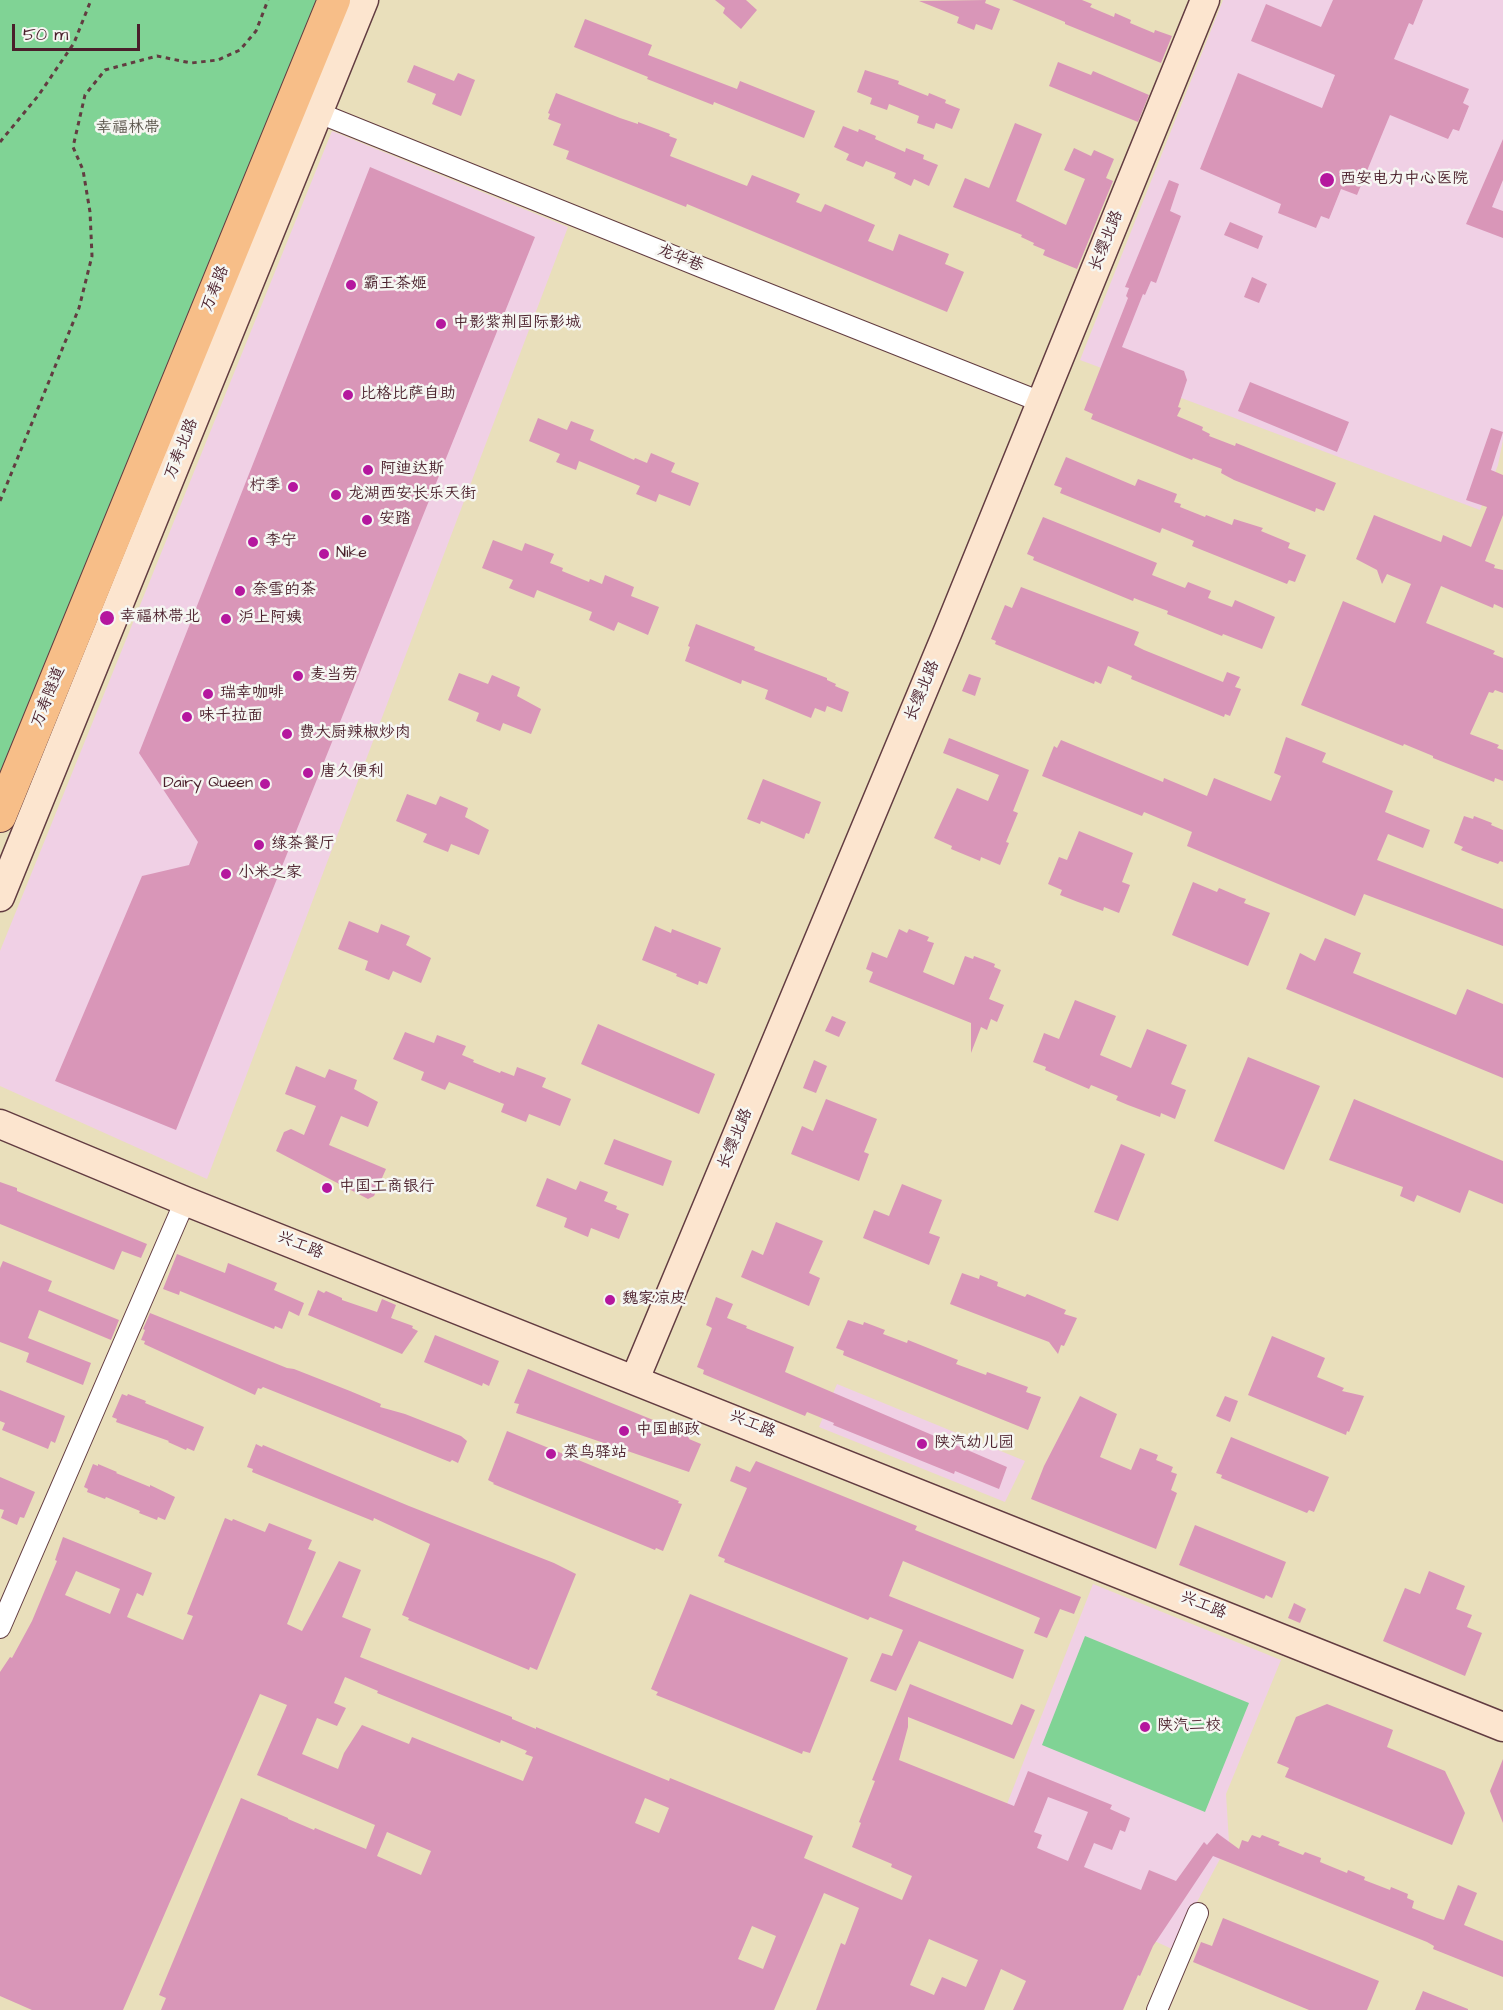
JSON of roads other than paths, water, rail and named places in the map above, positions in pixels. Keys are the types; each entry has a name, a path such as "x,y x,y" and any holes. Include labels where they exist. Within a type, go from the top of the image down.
{"main road":[{"name":"万寿路","path":"97,578 334,0"},
{"name":"万寿隧道","path":"0,816 97,578"}],"street":[{"name":"万寿北路","path":"0,897 364,0"},
{"name":"长缨北路","path":"635,1379 944,642 1205,0"},
{"name":"龙华巷","path":"319,113 1041,402"},
{"path":"248,286 256,190"},
{"name":"兴工路","path":"0,1124 185,1201 1503,1726"},
{"path":"0,1628 185,1201"},
{"path":"1157,2010 1197,1913"}],"place":[{"name":"西安电力中心医院","path":"1327,180"},
{"name":"霸王茶姬","path":"351,285"},
{"name":"中影紫荆国际影城","path":"441,324"},
{"name":"比格比萨自助","path":"348,395"},
{"name":"阿迪达斯","path":"368,470"},
{"name":"柠季","path":"293,487"},
{"name":"龙湖西安长乐天街","path":"336,495"},
{"name":"安踏","path":"367,520"},
{"name":"李宁","path":"253,542"},
{"name":"Nike","path":"324,554"},
{"name":"奈雪的茶","path":"240,591"},
{"name":"幸福林带北","path":"107,618"},
{"name":"沪上阿姨","path":"226,619"},
{"name":"麦当劳","path":"298,676"},
{"name":"瑞幸咖啡","path":"208,694"},
{"name":"味千拉面","path":"187,717"},
{"name":"费大厨辣椒炒肉","path":"287,734"},
{"name":"唐久便利","path":"308,773"},
{"name":"Dairy Queen","path":"265,784"},
{"name":"绿茶餐厅","path":"259,845"},
{"name":"小米之家","path":"226,874"},
{"name":"中国工商银行","path":"327,1188"},
{"name":"魏家凉皮","path":"610,1300"},
{"name":"中国邮政","path":"624,1431"},
{"name":"陕汽幼儿园","path":"922,1444"},
{"name":"菜鸟驿站","path":"551,1454"},
{"name":"陕汽二校","path":"1145,1727"}],"park label":[{"name":"幸福林带","path":"128,129"}]}
